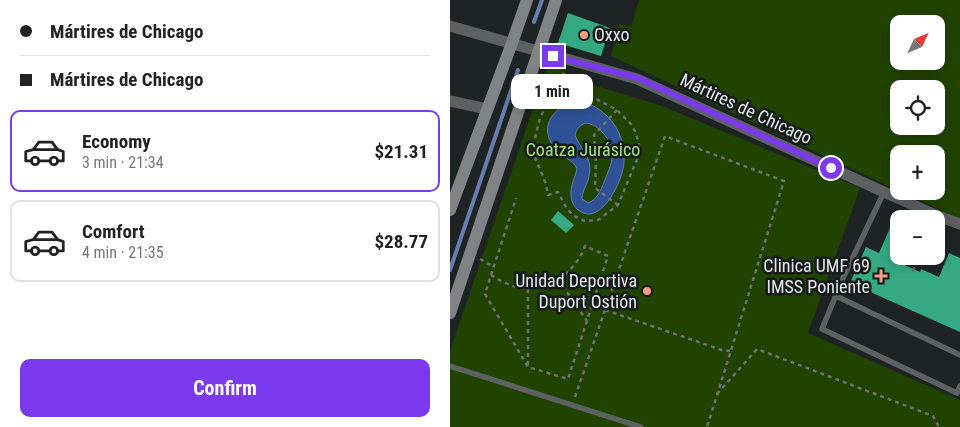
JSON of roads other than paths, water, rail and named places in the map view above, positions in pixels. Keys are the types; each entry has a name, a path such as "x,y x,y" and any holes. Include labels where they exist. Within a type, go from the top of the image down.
{"main road":[{"path":"450,210 526,0"},
{"path":"450,313 540,52 556,0"}],"street":[{"name":"Mártires de Chicago","path":"450,26 567,60 638,78 884,192 960,224"},
{"path":"450,101 487,109"}],"lane":[{"path":"884,192 822,329 957,393 960,386"},
{"path":"836,296 960,355"},
{"path":"450,366 641,427"}],"water":[{"path":"572,101 577,101 587,103 596,108 613,123 623,144 624,161 620,179 609,200 594,213 586,214 577,209 573,204 571,192 577,169 574,164 553,146 549,138 548,124 551,117","holes":["586,123 600,129 608,139 612,151 611,163 600,191 594,200 588,203 582,199 590,170 589,164 586,154 575,135 580,126"]}],"waterway":[{"path":"534,22 542,0"},
{"path":"450,270 518,70"}],"place":[{"name":"Oxxo","path":"584,35"},
{"name":"Clinica UMF 69 IMSS Poniente","path":"881,276"},
{"name":"Unidad Deportiva Duport Ostión","path":"647,291"}],"park label":[{"name":"Coatza Jurásico","path":"583,150"}]}
